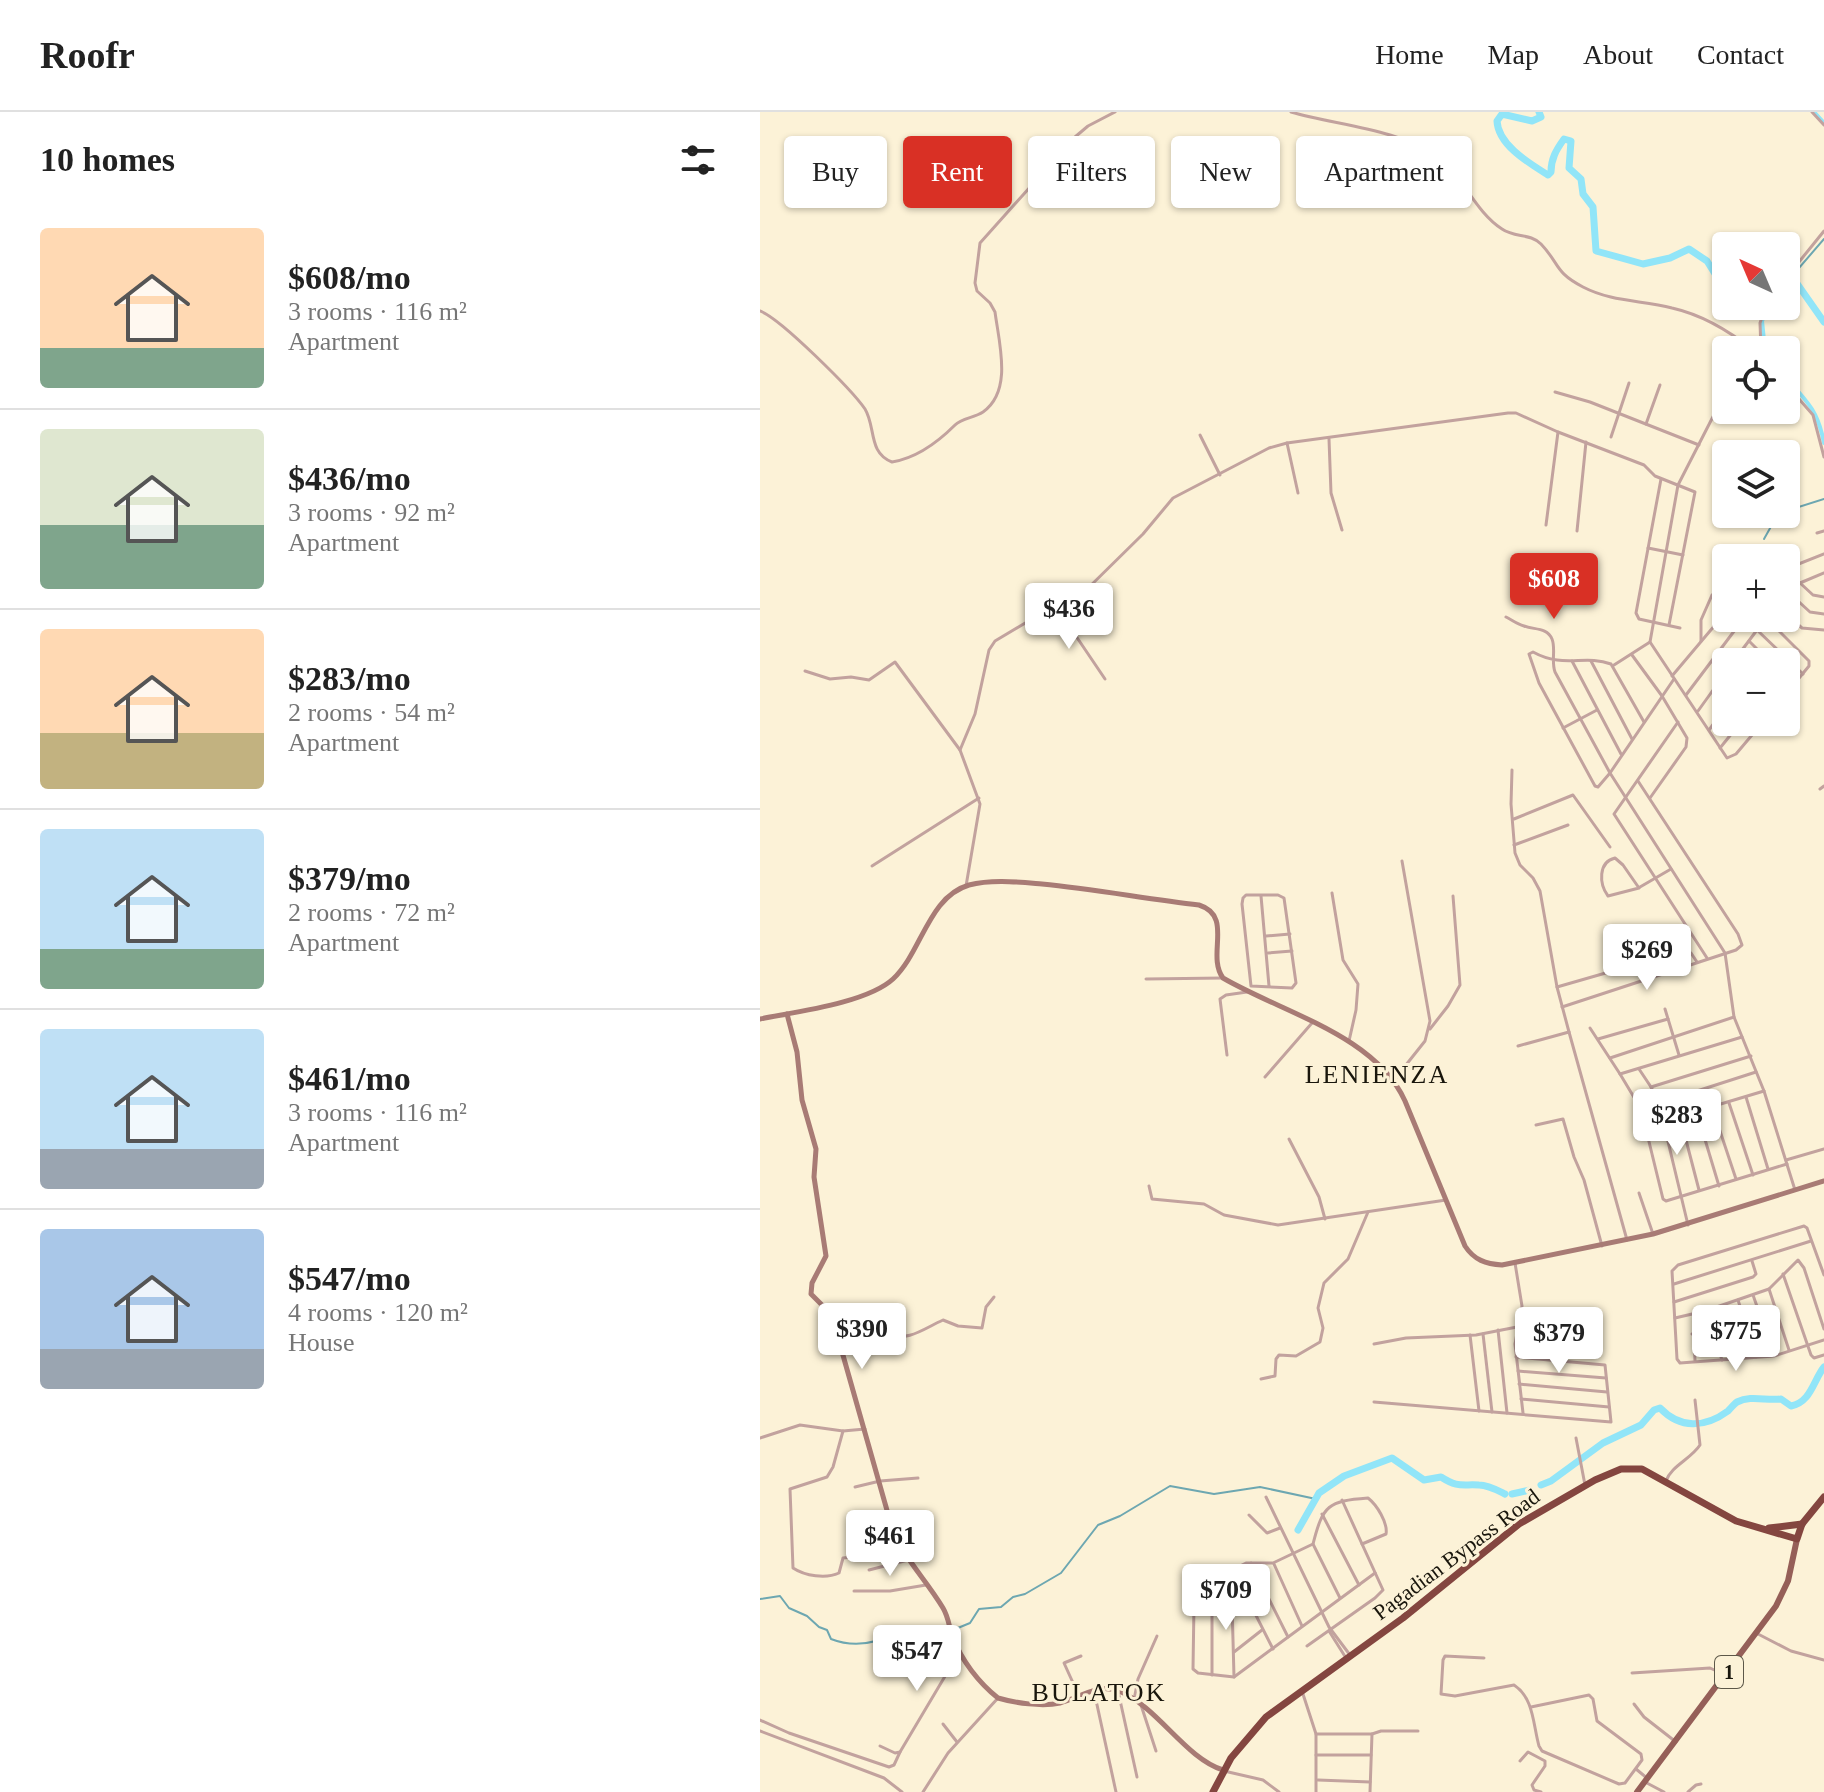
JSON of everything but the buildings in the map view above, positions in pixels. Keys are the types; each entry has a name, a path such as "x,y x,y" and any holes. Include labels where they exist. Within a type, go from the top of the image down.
{"highway":[{"name":"Pagadian Bypass Road","path":"1213,1792 1223,1770 1253,1730 1301,1690 1425,1601 1519,1524 1585,1485 1621,1469 1642,1469 1736,1521 1797,1539"},
{"name":"1","path":"1797,1539 1802,1524 1824,1497"},
{"name":"Pagadian Bypass Road","path":"1764,1528 1802,1524"}],"main road":[{"name":"1","path":"1637,1792 1758,1634 1784,1593 1797,1539"}],"street":[{"path":"760,311 769,315 795,339 865,410 877,450 883,458 895,462 915,455 939,441 958,422 983,412 995,398 1001,384 995,312 977,291 975,283 980,243 1075,137 1088,126 1115,112"},
{"path":"1291,112 1424,148 1444,161 1468,194 1501,229 1527,235 1539,242 1557,269 1572,281 1606,297 1694,314 1733,336"},
{"path":"1812,112 1824,125"},
{"path":"1800,261 1824,231"},
{"path":"1611,437 1629,383"},
{"path":"1646,424 1660,385"},
{"path":"1555,392 1620,413 1699,445"},
{"path":"1800,400 1813,415 1824,457"},
{"path":"960,750 975,714 989,650 995,641 1032,619 1078,598 1143,534 1170,500 1269,448 1287,443 1516,413 1644,465 1661,479 1697,493 1669,625"},
{"path":"1712,419 1678,485 1650,642 1727,758 1732,758 1751,736"},
{"path":"1546,525 1558,432"},
{"path":"1200,435 1220,475"},
{"path":"1329,439 1331,493 1342,530"},
{"path":"1577,531 1586,442"},
{"path":"1287,443 1298,493"},
{"path":"1661,479 1636,613 1639,619 1680,628"},
{"path":"1817,533 1824,531"},
{"path":"1648,548 1683,555"},
{"path":"1800,564 1824,554"},
{"path":"1824,573 1800,583 1815,596 1824,597"},
{"path":"1701,641 1701,620 1712,595"},
{"path":"1800,603 1810,612 1824,614"},
{"path":"1057,608 1105,679"},
{"path":"1506,617 1522,626 1546,631 1552,640 1555,672 1579,719 1725,953 1734,1017 1764,1091 1795,1190"},
{"path":"1800,626 1824,630"},
{"path":"1644,722 1614,665 1606,661 1552,661 1533,652 1528,656 1563,728 1598,787 1610,773 1662,696 1673,677 1712,628"},
{"path":"1686,695 1733,632"},
{"path":"1744,648 1756,632"},
{"path":"1759,632 1803,674"},
{"path":"1780,632 1809,661 1800,678"},
{"path":"1749,641 1756,648"},
{"path":"1614,665 1650,642"},
{"path":"1632,655 1686,734 1687,743 1650,798"},
{"path":"1572,661 1621,755"},
{"path":"1591,661 1632,739"},
{"path":"805,671 830,679 851,677 869,680 895,662 960,750 979,798 966,886"},
{"path":"1697,711 1712,691"},
{"path":"1563,728 1597,710"},
{"path":"1678,722 1615,811 1707,958"},
{"path":"1709,730 1712,726"},
{"path":"1720,748 1730,736"},
{"path":"1512,770 1511,804 1517,861 1540,891 1562,1007 1628,1240"},
{"path":"1562,1007 1740,947 1741,940 1638,781"},
{"path":"1514,819 1573,795 1610,847"},
{"path":"872,866 979,798"},
{"path":"1514,845 1568,825"},
{"path":"1639,888 1619,860 1612,858 1604,862 1602,872 1606,895 1639,888 1671,869"},
{"path":"1402,861 1430,1029"},
{"path":"760,1019 839,1003 891,981 910,959 944,901 966,886 990,882 1031,883 1212,910 1217,920 1216,960 1223,978"},
{"path":"1332,893 1343,960 1358,984 1349,1041"},
{"path":"1227,1055 1220,999 1269,986 1292,988 1296,985 1284,898 1278,895 1246,895 1242,900 1252,990"},
{"path":"1261,896 1269,986"},
{"path":"1394,1080 1417,1053 1430,1029 1456,996 1460,985 1453,896"},
{"path":"1265,936 1290,934"},
{"path":"1266,953 1292,951"},
{"path":"1557,987 1682,951 1691,953 1697,962"},
{"path":"1646,963 1650,977"},
{"path":"1146,979 1223,978 1349,1041 1371,1056 1394,1080 1404,1098 1465,1246 1475,1258 1493,1265 1653,1234 1824,1181"},
{"path":"1665,1009 1680,1056"},
{"path":"787,1014 797,1052 802,1100 816,1149 814,1182 826,1256 810,1288 814,1298 831,1315 889,1521 908,1560 948,1616 952,1636 960,1651 977,1677 998,1698 1054,1704 1094,1691 1118,1691 1141,1705 1207,1762 1223,1770 1263,1780 1279,1792"},
{"path":"1610,1058 1734,1017"},
{"path":"1598,1039 1668,1019"},
{"path":"1265,1077 1312,1023"},
{"path":"1590,1028 1641,1109 1663,1199 1682,1198 1824,1149"},
{"path":"1518,1046 1569,1032"},
{"path":"1620,1074 1742,1037"},
{"path":"1651,1087 1751,1056"},
{"path":"1639,1069 1659,1104 1688,1225"},
{"path":"1641,1109 1757,1072"},
{"path":"1663,1121 1764,1091"},
{"path":"1746,1097 1769,1170"},
{"path":"1729,1102 1753,1175"},
{"path":"1712,1107 1736,1181"},
{"path":"1697,1112 1719,1186"},
{"path":"1680,1117 1699,1191"},
{"path":"1536,1125 1563,1119 1602,1246"},
{"path":"1289,1139 1319,1197 1325,1219"},
{"path":"1149,1186 1152,1199 1204,1204 1217,1212 1265,1224 1292,1225 1446,1200"},
{"path":"1639,1193 1653,1234"},
{"path":"1261,1379 1275,1376 1279,1355 1296,1356 1320,1342 1323,1328 1318,1308 1324,1283 1348,1259 1368,1212"},
{"path":"1824,1275 1807,1228 1802,1226 1673,1269 1677,1361 1695,1363 1774,1356 1824,1340"},
{"path":"1674,1284 1812,1240"},
{"path":"1674,1302 1753,1277 1756,1274 1751,1260"},
{"path":"1675,1318 1769,1289 1795,1261 1801,1261 1824,1329"},
{"path":"1515,1263 1522,1306 1515,1337 1523,1414"},
{"path":"1783,1273 1813,1357 1824,1355"},
{"path":"1769,1289 1790,1352"},
{"path":"1753,1295 1774,1356"},
{"path":"842,1354 885,1336 898,1338 921,1333 943,1320 958,1326 982,1328 986,1307 994,1297"},
{"path":"1738,1300 1757,1358"},
{"path":"1721,1306 1740,1359"},
{"path":"1705,1311 1722,1361"},
{"path":"1374,1344 1406,1338 1483,1334 1517,1327"},
{"path":"1695,1363 1693,1334 1711,1328"},
{"path":"1498,1330 1507,1413"},
{"path":"1483,1334 1492,1412"},
{"path":"1470,1335 1479,1411"},
{"path":"1374,1402 1611,1422 1605,1365 1516,1357"},
{"path":"1518,1371 1606,1378"},
{"path":"1519,1384 1608,1392"},
{"path":"1521,1399 1610,1407"},
{"path":"1666,1481 1670,1471 1687,1460 1700,1445 1695,1400"},
{"path":"760,1438 800,1425 843,1431 865,1429"},
{"path":"843,1431 827,1477 790,1489 793,1568 809,1574 836,1575 843,1558 903,1551"},
{"path":"1576,1438 1585,1485"},
{"path":"855,1487 880,1481 918,1478"},
{"path":"1266,1497 1330,1630 1348,1656"},
{"path":"1340,1598 1313,1544 1322,1514 1342,1500 1368,1498 1375,1505 1388,1532 1362,1544"},
{"path":"1307,1646 1381,1594 1382,1586 1342,1500"},
{"path":"1322,1514 1359,1585"},
{"path":"1249,1515 1267,1533 1280,1528"},
{"path":"1313,1544 1273,1563 1242,1564 1193,1607 1192,1664 1198,1673 1234,1677 1375,1573"},
{"path":"869,1570 908,1560"},
{"path":"1251,1563 1288,1637"},
{"path":"1273,1563 1302,1626"},
{"path":"1233,1570 1273,1649"},
{"path":"854,1591 890,1591 926,1585"},
{"path":"1212,1588 1212,1675"},
{"path":"1234,1677 1232,1603 1242,1589"},
{"path":"1234,1652 1262,1630"},
{"path":"1758,1634 1791,1651 1824,1660"},
{"path":"1134,1700 1138,1679 1157,1636"},
{"path":"760,1720 889,1767 894,1765 960,1651"},
{"path":"1079,1696 1064,1663 1081,1656"},
{"path":"1484,1658 1445,1656 1441,1694 1455,1696 1514,1685 1531,1707 1542,1751 1619,1784 1625,1783 1643,1756 1597,1721 1593,1699 1589,1695 1531,1707"},
{"path":"1632,1673 1710,1668 1726,1676"},
{"path":"1301,1690 1316,1734 1316,1792"},
{"path":"1094,1691 1116,1792"},
{"path":"1118,1691 1137,1777"},
{"path":"923,1792 957,1742 998,1698"},
{"path":"1634,1704 1644,1717 1676,1742"},
{"path":"1141,1705 1156,1751"},
{"path":"943,1724 957,1742"},
{"path":"760,1731 884,1778 902,1792"},
{"path":"1316,1734 1418,1731"},
{"path":"1370,1792 1372,1734"},
{"path":"880,1746 900,1752"},
{"path":"1520,1761 1528,1752 1545,1761 1532,1785 1534,1790 1541,1792"},
{"path":"1316,1755 1371,1755"},
{"path":"1636,1769 1664,1792"},
{"path":"1318,1780 1370,1782"},
{"path":"1688,1792 1701,1784"}],"waterway":[{"path":"1539,112 1541,117 1532,121 1502,114 1497,121 1499,130 1516,152 1548,175 1561,143 1564,139 1571,141 1569,168 1581,179 1583,194 1593,207 1596,251 1643,264 1670,258 1689,249 1707,261 1712,269"},
{"path":"1814,112 1824,123"},
{"path":"1800,267 1824,239"},
{"path":"1800,288 1824,322"},
{"path":"1762,320 1764,336"},
{"path":"1800,393 1811,407 1824,443"},
{"path":"1800,507 1824,499"},
{"path":"1764,539 1770,528"},
{"path":"1541,1485 1603,1443 1641,1425 1654,1410 1660,1408 1676,1420 1693,1424 1719,1417 1737,1402 1748,1399 1781,1399 1791,1406 1807,1396 1824,1367"},
{"path":"1298,1530 1319,1493 1344,1476 1392,1458 1424,1480 1441,1477 1456,1484 1486,1486 1505,1494"},
{"path":"953,1630 970,1623 979,1609 1001,1607 1013,1597 1025,1594 1061,1573 1098,1525 1120,1516 1170,1486 1214,1494 1260,1487 1316,1499"},
{"path":"1512,1494 1530,1490"},
{"path":"760,1599 780,1596 789,1608 827,1630 831,1639 848,1643 872,1642 896,1633 911,1638 948,1634"}],"district":[{"name":"LENIENZA","path":"1377,1074"},
{"name":"BULATOK","path":"1099,1692"}]}
